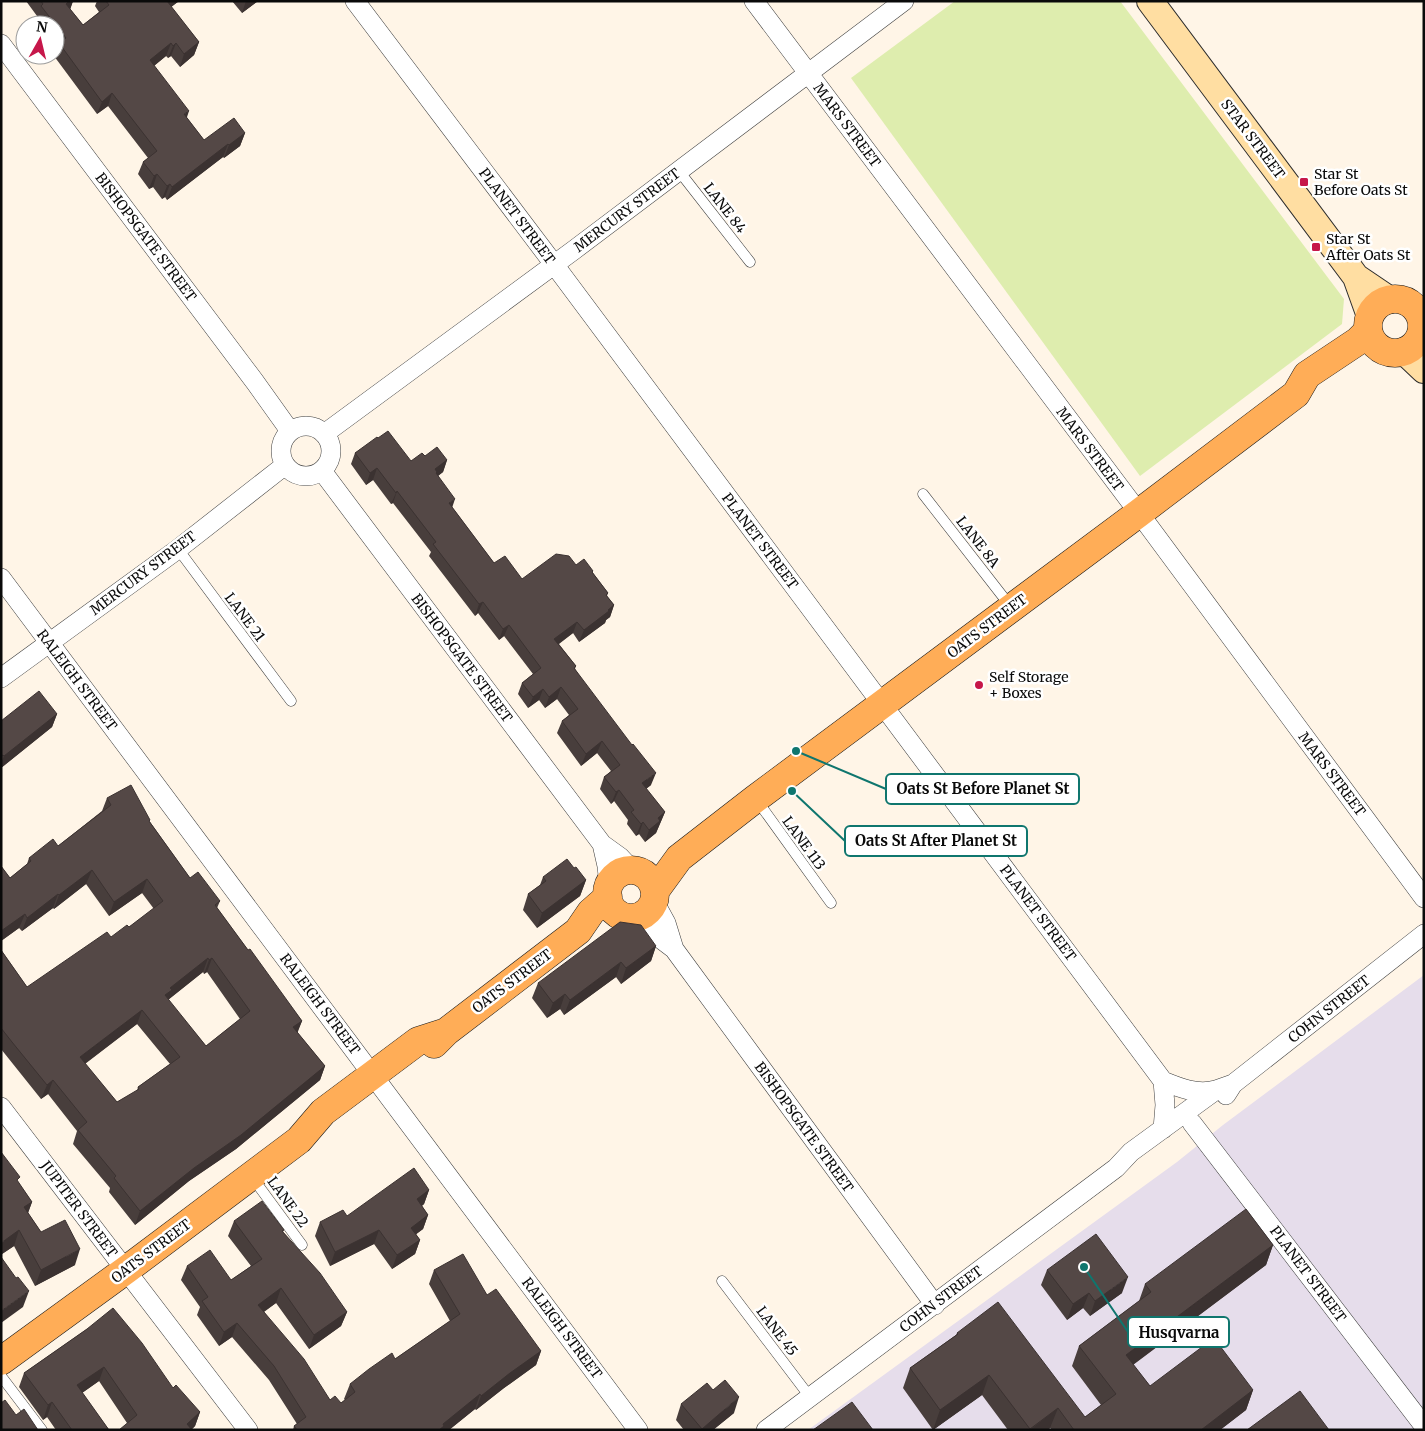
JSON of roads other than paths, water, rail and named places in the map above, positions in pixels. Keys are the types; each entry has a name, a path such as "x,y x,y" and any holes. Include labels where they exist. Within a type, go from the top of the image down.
{"main road":[{"name":"OATS STREET","path":"645,883 755,798 1296,394 1307,375 1358,341 1390,307"},
{"path":"1390,307 1415,308 1422,322 1413,341 1373,342 1390,307"},
{"name":"OATS STREET","path":"1296,394 1317,392 1349,366 1365,357 1413,341"},
{"path":"625,871 645,883 653,906 641,916 617,904 611,881 618,874 625,871"},
{"name":"OATS STREET","path":"1,1361 299,1140 324,1112 421,1058 446,1032 578,931 600,925 617,904"}],"street":[{"name":"PLANET STREET","path":"355,1 1163,1081"},
{"name":"MARS STREET","path":"754,1 1139,513 1424,898"},
{"name":"MERCURY STREET","path":"324,434 904,1"},
{"name":"STAR STREET","path":"1150,1 1356,277 1390,307"},
{"name":"BISHOPSGATE STREET","path":"1,44 290,431"},
{"path":"1413,341 1424,370"},
{"path":"304,426 319,429 324,434 329,441 331,458 322,472 314,476 297,476 284,466 281,459 281,443 290,431 304,426"},
{"name":"MERCURY STREET","path":"1,678 178,548 284,466"},
{"name":"BISHOPSGATE STREET","path":"322,472 602,844 620,857 645,883 666,923 674,949"},
{"name":"RALEIGH STREET","path":"1,578 638,1430"},
{"name":"BISHOPSGATE STREET","path":"602,844 617,904 674,949 934,1305"},
{"name":"COHN STREET","path":"766,1430 1116,1168 1132,1152 1224,1087 1424,934"},
{"path":"1163,1129 1165,1105 1163,1081 1182,1089 1201,1092 1224,1087"},
{"name":"COHN STREET","path":"1116,1168 1133,1164 1224,1098 1224,1087"},
{"name":"JUPITER STREET","path":"1,1106 248,1430"},
{"name":"PLANET STREET","path":"1192,1122 1424,1426"}],"lane":[{"name":"LANE 84","path":"679,170 750,262"},
{"name":"LANE 8A","path":"923,494 1012,607"},
{"name":"LANE 21","path":"178,548 291,701"},
{"name":"LANE 113","path":"755,798 831,903"},
{"name":"LANE 22","path":"252,1176 302,1245"},
{"name":"LANE 45","path":"722,1281 810,1397"},
{"path":"1,1376 42,1430"}],"place":[{"name":"Star St Before Oats St","path":"1304,182"},
{"name":"Star St After Oats St","path":"1316,247"},
{"name":"Self Storage + Boxes","path":"979,685"},
{"name":"Oats St Before Planet St","path":"796,751"},
{"name":"Oats St After Planet St","path":"792,791"},
{"name":"Husqvarna","path":"1084,1267"}]}
